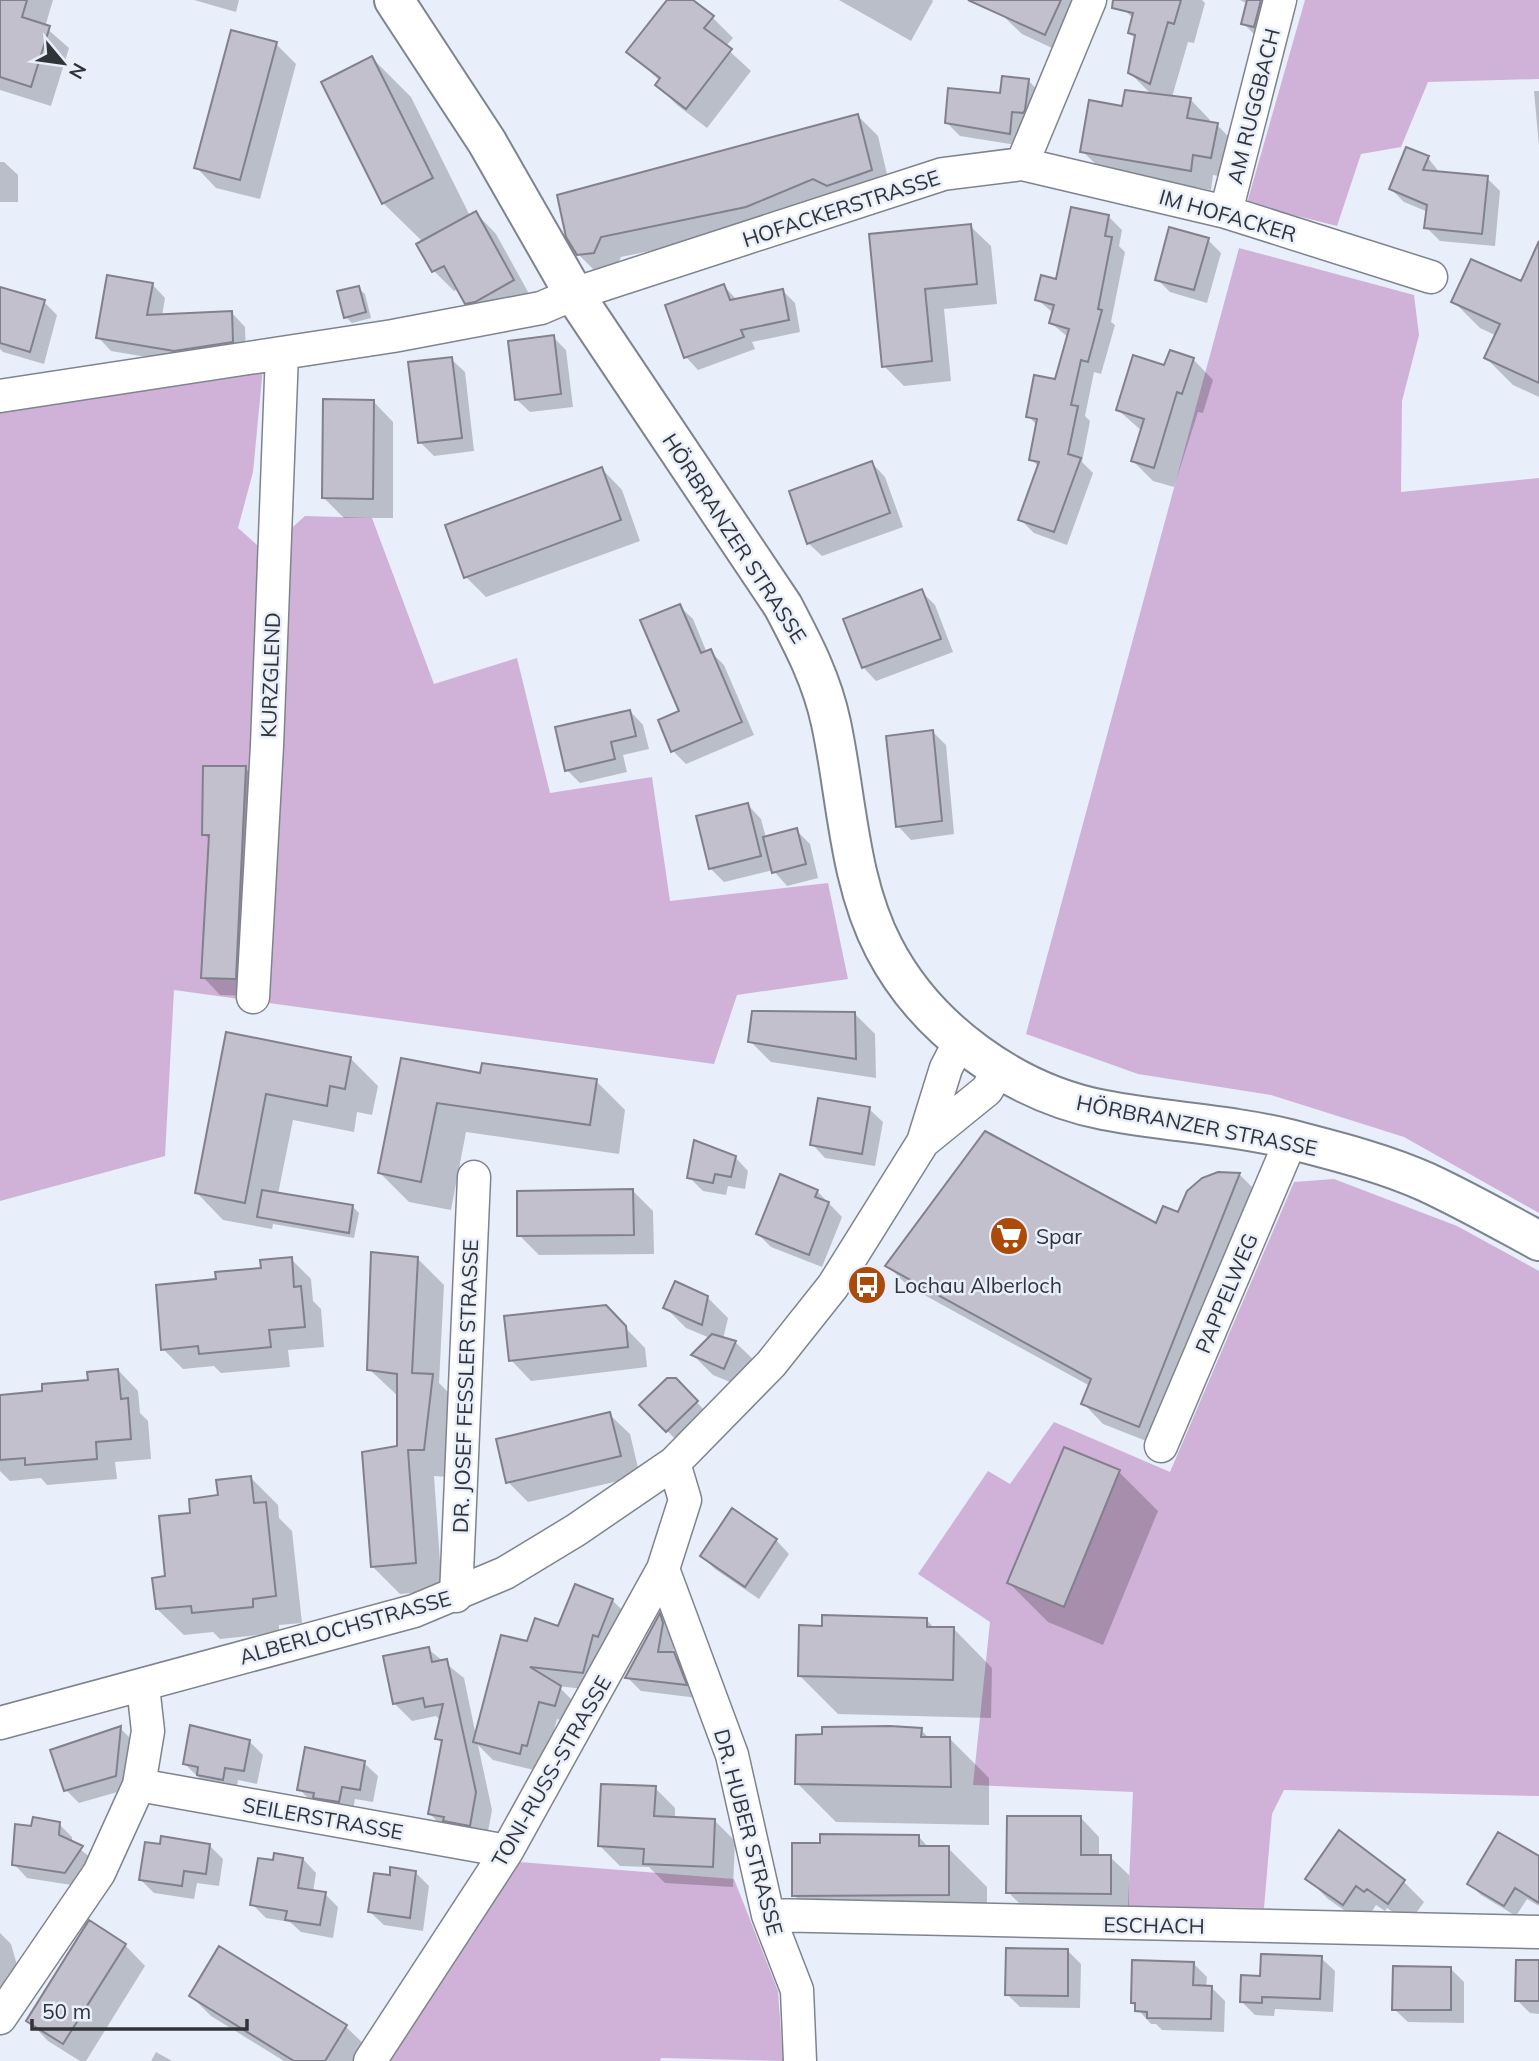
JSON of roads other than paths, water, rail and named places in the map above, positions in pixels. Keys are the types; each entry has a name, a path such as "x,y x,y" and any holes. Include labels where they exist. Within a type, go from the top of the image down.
{"street":[{"name":"HÖRBRANZER STRASSE","path":"394,0 487,142 574,294 771,587 813,660 830,721 854,860 868,911 884,948 906,984 927,1010 960,1041 1019,1079 1058,1096 1101,1110 1291,1140 1424,1181 1539,1241"},
{"path":"1022,164 1090,0"},
{"name":"AM RUGGBACH","path":"1226,212 1280,0"},
{"name":"HOFACKERSTRASSE","path":"574,294 943,173 1022,164"},
{"name":"IM HOFACKER","path":"1022,164 1226,212 1431,277"},
{"path":"0,396 282,353 541,308 574,294"},
{"name":"KURZGLEND","path":"253,997 267,746 282,353"},
{"name":"ALBERLOCHSTRASSE","path":"0,1723 414,1612 456,1596 505,1573 550,1546 674,1462 771,1364 833,1286 922,1142 946,1068 960,1041"},
{"name":"ALBERLOCHSTRASSE","path":"922,1142 987,1090 1000,1067"},
{"name":"PAPPELWEG","path":"1161,1446 1291,1140"},
{"name":"DR. JOSEF FESSLER STRASSE","path":"456,1596 474,1177"},
{"name":"TONI-RUSS-STRASSE","path":"370,2061 507,1851 663,1569 685,1500 674,1462"},
{"name":"DR. HUBER STRASSE","path":"663,1569 732,1755 768,1915 797,1990 800,2061"},
{"path":"0,2018 99,1873 139,1785 148,1731 143,1686"},
{"name":"SEILERSTRASSE","path":"139,1785 507,1851"},
{"name":"ESCHACH","path":"768,1915 1539,1932"}],"place":[{"name":"Spar","path":"1009,1236"},
{"name":"Lochau Alberloch","path":"867,1285"}]}
